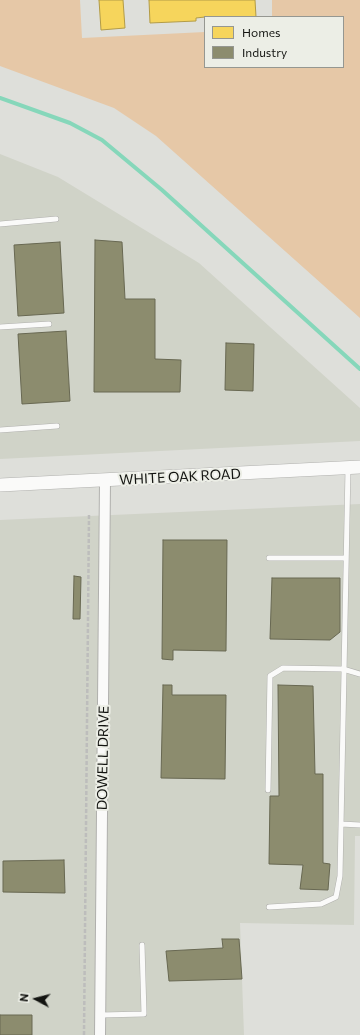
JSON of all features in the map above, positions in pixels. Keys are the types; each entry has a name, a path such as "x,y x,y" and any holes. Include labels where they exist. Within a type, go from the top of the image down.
{"street":[{"name":"WHITE OAK ROAD","path":"0,485 106,481 354,467"},
{"name":"DOWELL DRIVE","path":"100,1035 106,481"}],"lane":[{"path":"0,224 56,219"},
{"path":"0,327 49,324"},
{"path":"0,430 57,426"},
{"path":"269,907 321,904 336,897 340,876 346,558 354,467"},
{"path":"269,558 346,558"},
{"path":"268,790 270,676 283,668 343,669 360,674"},
{"path":"341,824 360,824"},
{"path":"101,1015 144,1014 142,945"}],"path":[{"path":"84,1035 89,515"}],"shaded area":[{"path":"0,0 80,0 82,38 204,32 204,68 344,68 344,16 272,16 272,0 360,0 360,318 156,136 114,108 0,66"},
{"path":"0,154 58,177 199,263 360,408 360,441 0,459"},
{"path":"360,504 360,836 355,836 354,925 240,923 244,1035 0,1035 0,520"}],"building: Homes":[{"path":"99,0 123,0 125,28 101,30"},
{"path":"149,0 255,0 256,16 204,16 196,18 196,21 150,23"}],"building: Industry":[{"path":"95,240 122,242 125,299 155,299 155,359 181,360 180,392 94,392"},
{"path":"60,242 64,313 18,316 14,245"},
{"path":"66,331 70,401 22,404 18,334"},
{"path":"226,343 254,344 253,391 225,390"},
{"path":"163,540 227,540 226,651 173,650 173,660 162,659"},
{"path":"74,576 81,577 80,619 73,619"},
{"path":"272,578 340,578 340,632 330,640 270,639"},
{"path":"163,685 172,685 172,695 226,695 225,779 161,778"},
{"path":"278,685 313,686 315,774 323,774 323,863 330,864 328,890 300,889 303,865 269,864 270,796 279,796"},
{"path":"64,860 65,893 3,892 3,861"},
{"path":"222,939 239,939 242,979 169,981 166,951 223,948"},
{"path":"0,1015 32,1015 32,1035 0,1035"}],"waterway":[{"path":"0,98 70,123 102,140 162,190 360,369"}]}
